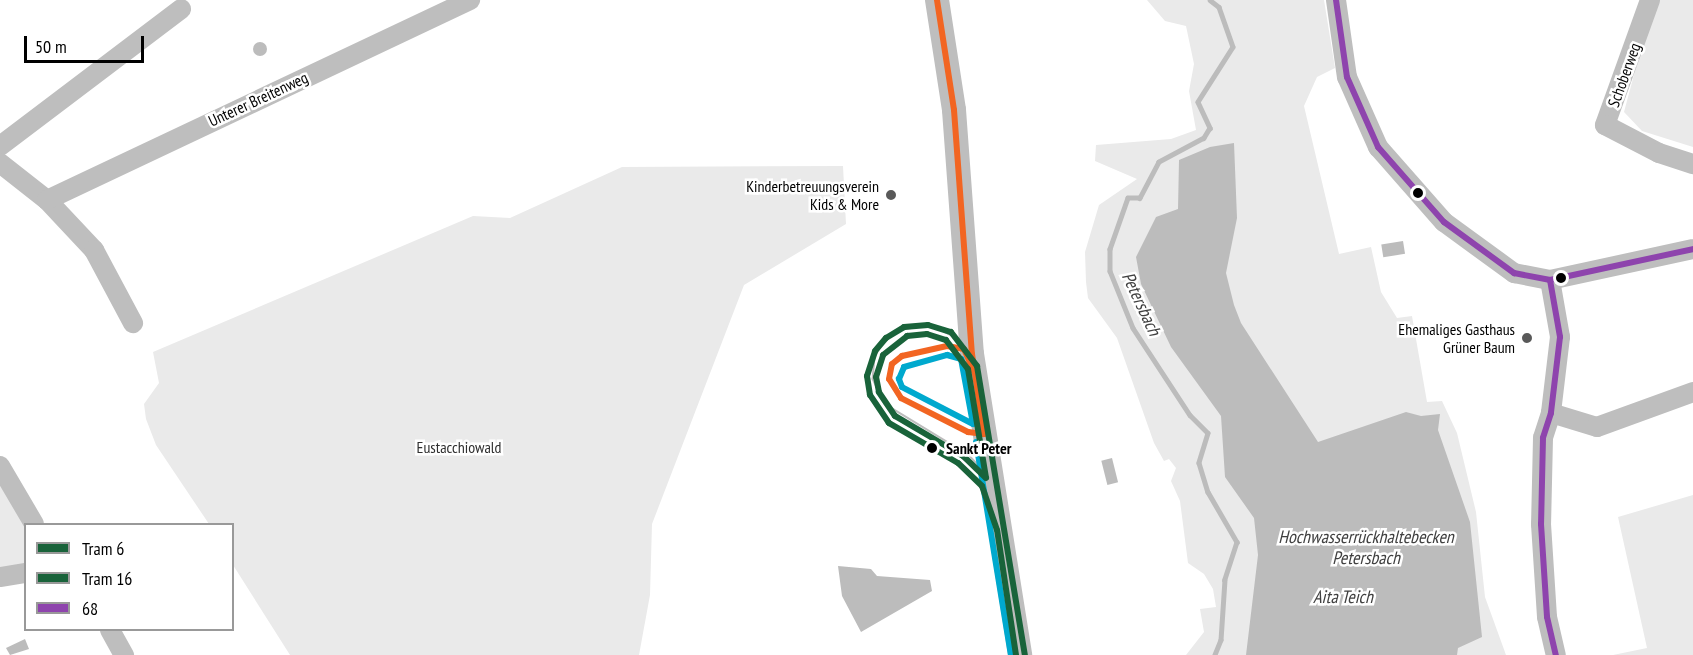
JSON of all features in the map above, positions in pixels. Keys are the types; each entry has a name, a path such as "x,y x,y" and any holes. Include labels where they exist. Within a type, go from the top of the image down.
{"street":[{"name":"Unterer Breitenweg","path":"47,200 470,0"},
{"path":"938,0 954,110 972,354 1020,655"},
{"path":"1336,0 1347,77 1378,147 1444,222 1514,273 1550,280 1693,249"},
{"name":"Schoberweg","path":"1650,0 1605,125 1659,153 1693,164"},
{"path":"0,146 181,9"},
{"path":"0,163 47,200 94,250 133,323"},
{"path":"1550,280 1560,337 1551,413 1544,438 1540,524 1547,617 1556,655"},
{"path":"1551,413 1597,427 1693,392"},
{"path":"0,466 33,523"},
{"path":"0,577 24,573"},
{"path":"111,631 124,655"}],"green space":[{"path":"1147,0 1324,0 1335,68 1317,77 1304,106 1339,254 1371,247 1381,292 1397,318 1412,316 1427,402 1442,401 1457,433 1476,512 1485,597 1506,655 1186,655 1204,632 1200,609 1216,607 1213,589 1204,574 1188,563 1180,501 1171,481 1176,468 1169,459 1164,461 1154,443 1117,338 1088,298 1086,282 1085,252 1099,205 1137,179 1095,161 1096,145 1171,139 1196,130 1189,91 1194,64 1186,26 1165,21"},
{"path":"1654,0 1693,0 1693,147 1642,131 1624,112"},
{"name":"Eustacchiowald","path":"843,166 846,224 744,285 652,524 650,595 639,655 290,655 234,567 234,523 208,523 156,445 146,419 144,404 159,383 153,352 473,216 510,218 622,167"},
{"path":"0,476 25,523 24,568 0,571"},
{"path":"1693,495 1693,655 1613,655 1647,648 1618,517"}],"water":[{"path":"260,42 265,44 267,49 265,54 260,56 255,54 253,49 255,44"},
{"name":"Hochwasserrückhaltebecken Petersbach","path":"1234,143 1237,218 1226,273 1234,305 1241,323 1318,442 1406,412 1421,416 1440,414 1438,430 1470,522 1482,637 1458,648 1457,655 1246,655 1258,555 1254,518 1225,477 1221,416 1171,347 1141,284 1136,257 1156,217 1178,209 1179,160 1210,147"},
{"path":"1403,241 1405,254 1383,257 1381,244"},
{"path":"1112,458 1118,482 1107,485 1101,461"},
{"path":"838,566 871,569 877,576 930,580 932,591 861,632 842,596"},
{"path":"25,639 29,649 10,655 6,648"}],"waterway":[{"name":"Petersbach","path":"1210,0 1219,7 1233,47 1198,102 1210,128 1204,138 1159,162 1140,198 1128,198 1110,249 1110,271 1133,328 1190,415 1208,433 1199,463 1208,492 1237,542 1225,580 1221,640 1215,655"}],"tram line":[{"name":"6","path":"1016,655 997,530 982,486 958,463 889,423 870,395 867,376 875,351 886,338 904,327 928,325 951,332 977,366 1025,655"},
{"path":"981,386 972,356 961,341 931,325 897,331 885,340 875,357 873,379 885,404 969,455 982,469 989,485 996,529"},
{"name":"16","path":"927,334 946,340 968,369 986,478 963,456 895,416 879,392 876,377 883,355 907,336 927,334"}],"transit line":[{"path":"937,0 954,110 972,354 984,434 968,432 901,398 889,379 892,364 902,356 947,346 964,349 974,371"},
{"name":"68","path":"1336,0 1347,77 1378,147 1444,222 1514,273 1550,280 1693,249"},
{"name":"68","path":"1550,280 1560,337 1551,413 1543,438 1541,524 1547,617 1556,655"},
{"path":"947,355 961,359 973,424 902,387 899,379 904,367 947,355"},
{"path":"976,442 1011,655"}],"place":[{"name":"Kinderbetreuungsverein Kids & More","path":"891,195"},
{"name":"Ehemaliges Gasthaus Grüner Baum","path":"1527,338"},
{"name":"Sankt Peter","path":"932,448"}],"water label":[{"name":"Aita Teich","path":"1343,597"}]}
